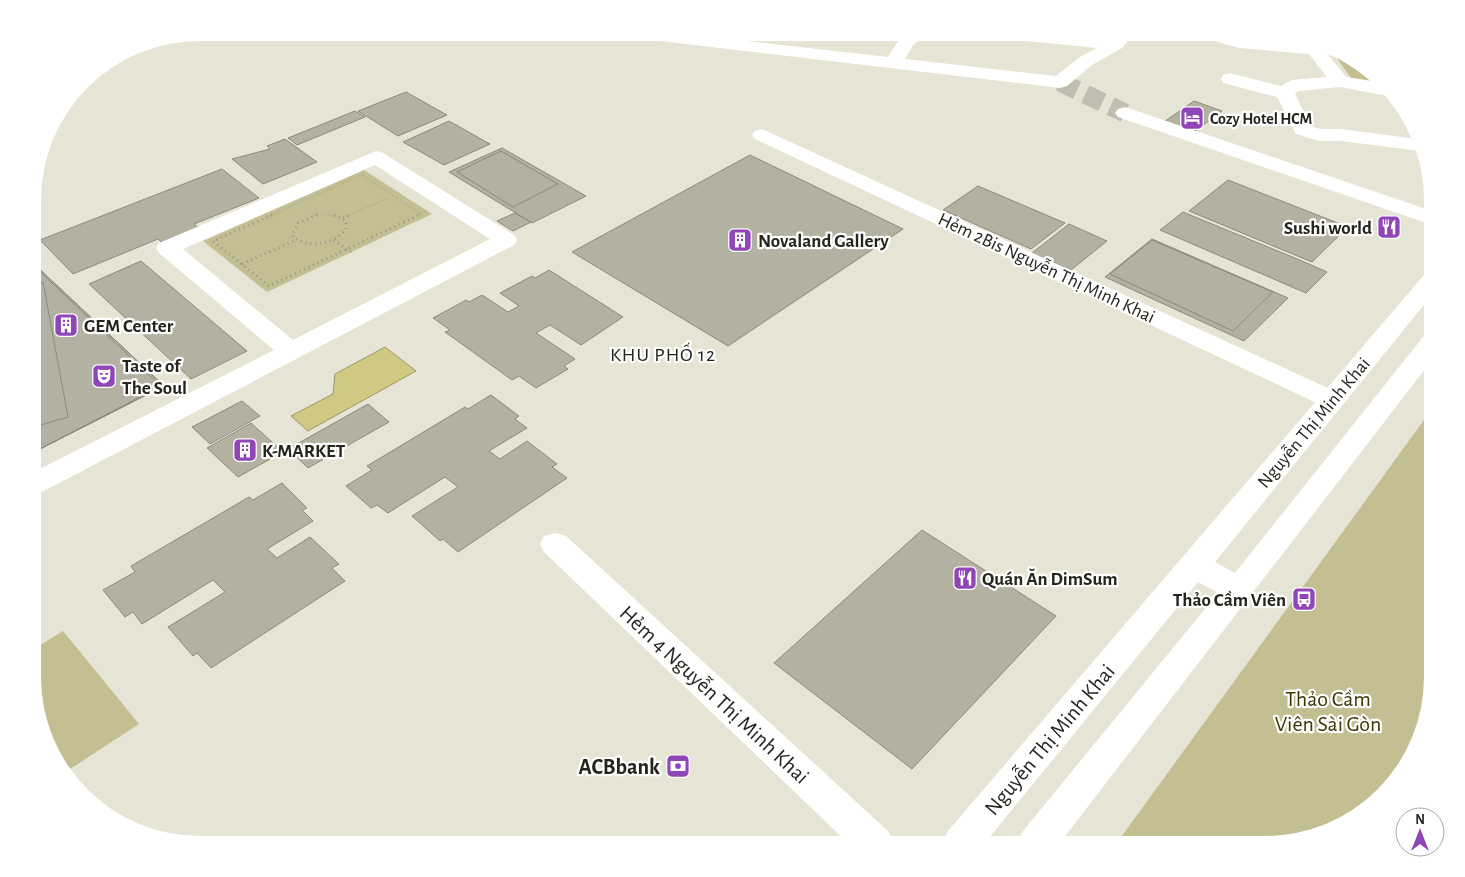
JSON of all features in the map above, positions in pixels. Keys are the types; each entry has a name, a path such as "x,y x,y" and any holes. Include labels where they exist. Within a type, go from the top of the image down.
{"main road":[{"path":"713,41 1060,82 1116,41"},
{"path":"894,62 907,41"},
{"path":"1232,41 1312,49"},
{"path":"1314,50 1340,81"},
{"path":"1230,79 1285,93 1303,130 1319,135 1413,144"},
{"path":"1285,93 1292,86 1340,81 1376,87"},
{"path":"1125,113 1423,215"},
{"name":"Hẻm 2Bis Nguyễn Thị Minh Khai","path":"762,135 1332,400"},
{"path":"1388,142 1416,153"},
{"path":"41,480 506,240 376,158 167,248 291,351"},
{"name":"Nguyễn Thị Minh Khai","path":"968,835 1423,291"},
{"path":"1043,835 1240,590 1423,355"},
{"name":"Hẻm 4 Nguyễn Thị Minh Khai","path":"555,544 866,835"},
{"path":"1195,565 1240,590"}],"path":[{"path":"362,175 421,214 347,250 269,286 213,240 362,175"},
{"path":"343,218 346,222 346,229 334,240 309,244 296,240 292,236 294,228 304,219 330,214 343,218 393,196"},
{"path":"242,264 296,240"},
{"path":"334,240 351,252"}],"green space":[{"path":"1338,60 1369,80 1351,78"},
{"path":"364,170 432,214 267,292 203,241"},
{"name":"Thảo Cầm Viên Sài Gòn","path":"1423,421 1423,687 1421,708 1415,728 1407,747 1391,774 1370,796 1353,809 1316,827 1296,833 1275,835 1122,835"},
{"path":"63,631 139,724 71,769 53,738 47,718 41,677 41,645"}],"shaded area":[{"path":"385,347 416,371 308,431 291,416 333,394 335,374"}],"building":[{"path":"406,92 447,115 398,136 358,111"},
{"name":"Cozy Hotel HCM","path":"1194,101 1222,111 1190,135 1161,124"},
{"path":"355,111 365,117 297,145 288,138"},
{"path":"449,121 490,144 444,165 403,142"},
{"path":"285,139 317,162 263,184 232,159 270,149 267,146"},
{"path":"502,148 586,196 532,223 449,172"},
{"path":"501,151 558,184 513,207 457,172"},
{"name":"Novaland Gallery","path":"750,155 903,229 728,346 572,252"},
{"path":"222,169 259,198 194,224 201,230 165,245 158,239 73,274 41,240"},
{"path":"1228,180 1348,227 1312,262 1189,211"},
{"path":"978,186 1065,223 1031,249 943,210"},
{"path":"1183,212 1327,272 1306,293 1160,230"},
{"path":"515,213 531,222 513,231 497,221"},
{"path":"1069,224 1107,241 1071,270 1032,253"},
{"path":"1152,239 1288,298 1244,341 1105,277"},
{"path":"1152,240 1273,292 1233,331 1110,274"},
{"path":"141,261 247,351 191,379 89,284"},
{"path":"549,270 623,317 581,345 550,325 536,333 575,359 564,366 568,369 536,388 519,376 512,380 445,332 450,330 433,318 466,300 469,302 482,295 508,312 519,306 500,293 532,276 535,278"},
{"path":"41,271 164,386 41,448 161,386"},
{"name":"GEM Center","path":"41,271 164,386 41,448"},
{"path":"43,282 68,417 41,425 41,283"},
{"path":"491,395 519,416 515,419 527,428 489,451 500,459 527,441 557,464 552,467 567,478 458,552 443,539 440,541 412,516 458,487 445,477 388,513 377,505 371,508 346,486 372,470 367,466 465,407 468,409"},
{"path":"242,401 260,416 210,444 192,427"},
{"path":"368,404 389,422 308,468 288,449"},
{"name":"K-MARKET","path":"251,423 283,452 238,477 207,448"},
{"path":"282,483 307,508 302,510 313,521 267,549 277,558 310,537 339,564 332,568 345,581 211,668 197,653 193,656 168,627 225,592 213,580 142,624 133,612 125,617 103,590 135,572 131,566 249,497 253,500"},
{"path":"922,530 1056,616 912,769 774,663"}],"tunnel":[{"path":"1060,82 1125,113"}],"place":[{"name":"Cozy Hotel HCM","path":"1192,118"},
{"name":"Sushi world","path":"1389,227"},
{"name":"Novaland Gallery","path":"740,240"},
{"name":"GEM Center","path":"66,325"},
{"name":"Taste of The Soul","path":"104,376"},
{"name":"K-MARKET","path":"245,450"},
{"name":"Quán Ăn DimSum","path":"965,578"},
{"name":"Thảo Cầm Viên","path":"1304,599"},
{"name":"ACBbank","path":"678,766"}],"district":[{"name":"KHU PHỐ 12","path":"663,354"}]}
